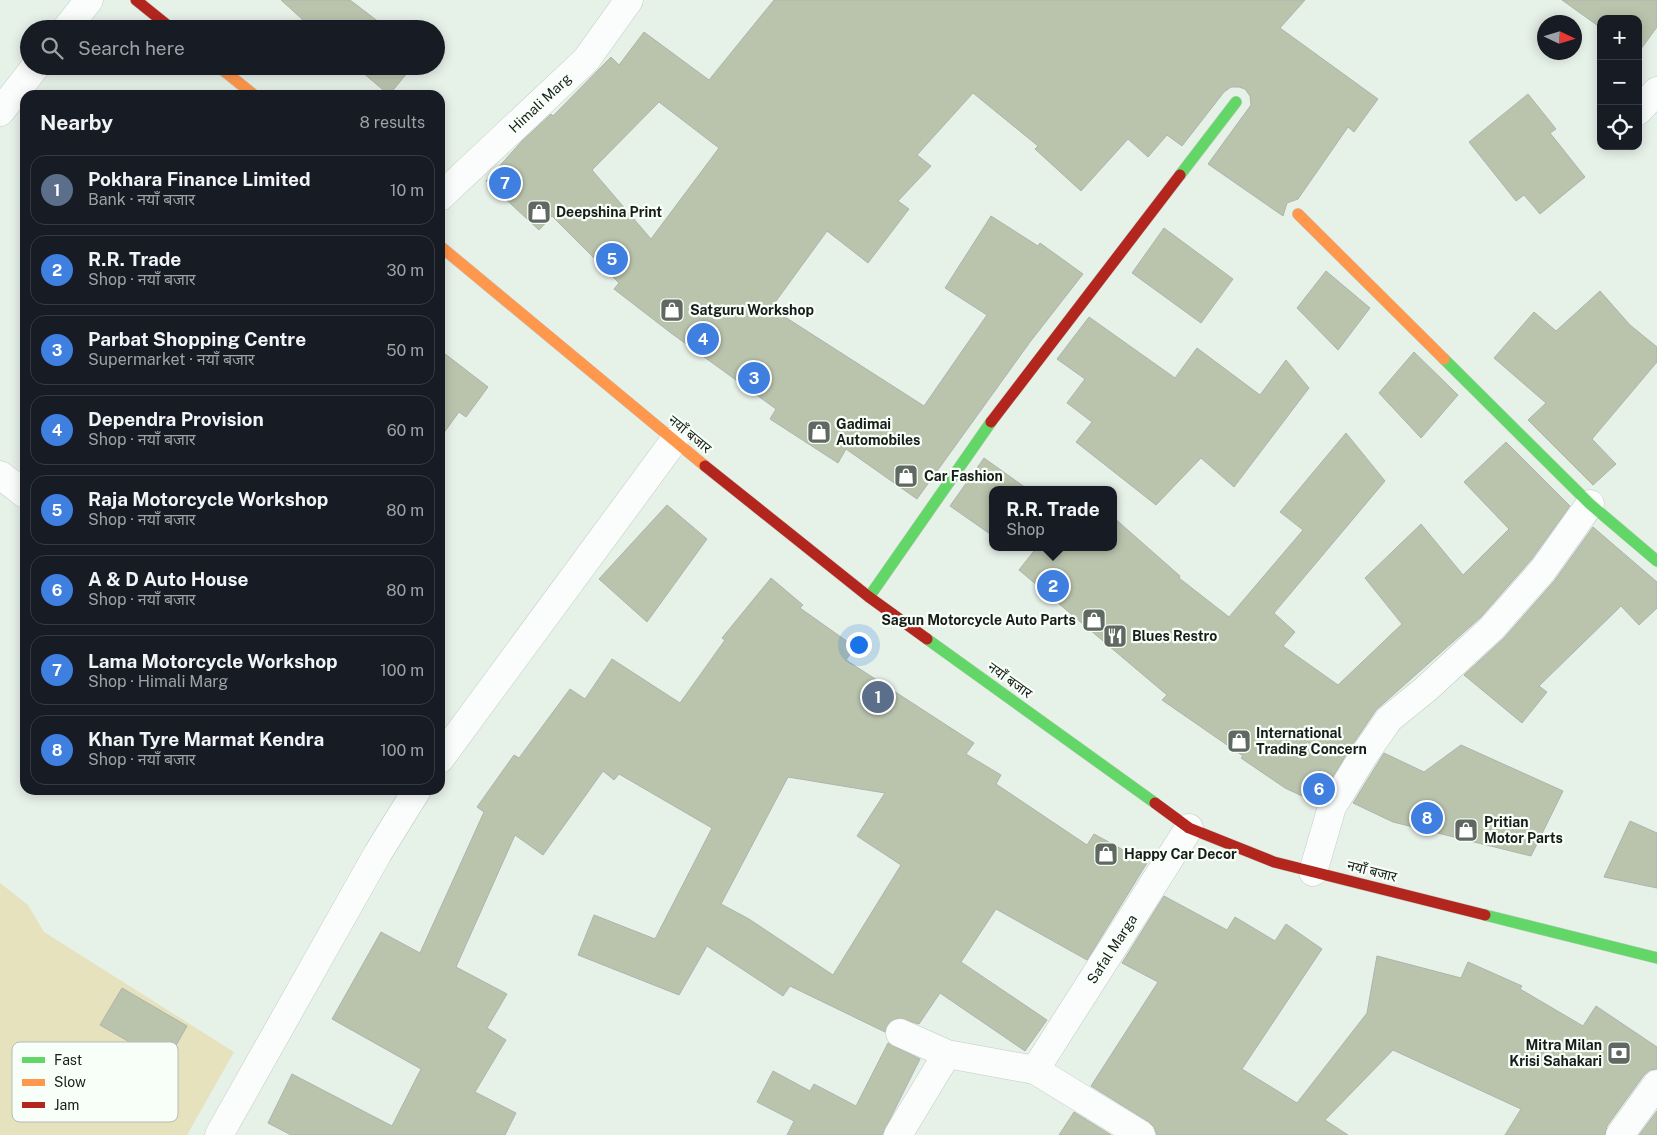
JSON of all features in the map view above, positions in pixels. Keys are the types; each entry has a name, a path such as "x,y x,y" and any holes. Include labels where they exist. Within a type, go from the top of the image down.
{"main road":[{"path":"136,0 161,20"},
{"path":"229,75 248,90"},
{"path":"869,597 950,478 1043,351 1236,102"},
{"path":"1298,214 1590,504 1657,561"},
{"name":"नयाँ बजार","path":"445,250 674,442 869,597 1189,828 1264,859 1657,958"}],"street":[{"path":"73,20 88,0"},
{"name":"Himali Marg","path":"445,192 586,60 629,0"},
{"path":"0,112 29,75"},
{"path":"1642,107 1657,91"},
{"path":"445,752 674,442"},
{"path":"0,475 20,490"},
{"path":"1313,872 1332,807 1389,719 1426,689 1492,628 1543,570 1590,504"},
{"path":"219,1135 378,853 413,795"},
{"name":"Safal Marga","path":"1035,1070 1189,828"},
{"path":"900,1033 947,1054 1035,1070 1141,1135"},
{"path":"898,1135 947,1054"},
{"path":"1620,1135 1657,1084"}],"shaded area":[{"path":"0,883 28,905 44,932 234,1052 187,1135 0,1135"}],"building":[{"path":"281,0 350,0 376,20 303,20"},
{"path":"774,0 1305,0 1280,28 1378,99 1354,132 1348,127 1298,199 1287,203 1283,216 1208,164 1251,105 1250,96 1245,89 1231,87 1224,92 1182,146 1167,135 1148,157 1128,139 1081,191 1035,149 1038,146 973,93 917,155 931,166 898,201 909,209 868,263 827,231 771,308 924,406 987,315 945,288 991,216 1038,246 1040,243 1083,274 1030,342 917,499 846,449 838,463 770,419 776,409 614,289 619,283 552,216 539,230 486,181 522,141 551,114 553,116 611,57 619,65 644,32 709,80","holes":["659,102 719,148 651,239 592,170"]},
{"path":"1562,0 1657,0 1657,27 1642,48 1642,15 1597,15 1597,25"},
{"path":"366,75 406,75 393,90 383,90"},
{"path":"1528,94 1556,129 1550,133 1585,177 1540,214 1524,195 1516,201 1469,142"},
{"path":"1164,228 1233,279 1201,323 1132,273"},
{"path":"1326,271 1370,308 1338,350 1297,308"},
{"path":"1600,291 1630,325 1657,347 1657,362 1592,439 1616,464 1593,485 1528,420 1546,403 1494,358 1534,312 1556,331"},
{"path":"1089,317 1175,378 1197,348 1260,395 1286,360 1309,388 1234,487 1201,458 1156,505 1076,442 1092,422 1067,403 1085,379 1057,359"},
{"path":"1414,352 1458,395 1421,438 1379,393"},
{"path":"445,354 488,387 466,417 459,412 445,431"},
{"path":"1346,433 1385,481 1274,613 1295,632 1283,646 1338,685 1402,624 1365,578 1421,524 1463,575 1509,529 1464,482 1506,442 1570,506 1531,560 1481,617 1376,710 1317,803 1285,788 1241,758 1243,756 1162,700 1167,695 1019,570 1034,551 1117,551 1117,521 1180,576 1179,578 1229,617 1303,530 1280,512"},
{"path":"984,458 1023,486 989,486 989,533 950,506"},
{"path":"667,505 707,539 647,622 599,579"},
{"path":"1593,527 1657,582 1657,608 1639,625 1621,606 1539,686 1547,692 1522,723 1464,675 1504,638 1555,580"},
{"path":"771,578 803,605 800,608 855,647 846,660 974,743 966,754 1001,775 996,784 1087,845 1094,834 1147,863 1087,960 996,909 961,962 1047,1020 1025,1051 940,993 919,1024 898,1018 890,1021 885,1032 790,986 783,996 707,946 679,995 578,955 594,915 655,939 712,828 619,774 614,780 603,771 543,855 515,835 456,967 507,994 487,1028 506,1040 475,1092 516,1113 505,1135 291,1135 268,1123 292,1074 392,1126 421,1069 332,1019 381,932 420,953 484,812 477,807 514,755 519,758 570,689 585,699 612,659 680,703 725,640 722,638","holes":["788,777 885,793 857,836 901,865 833,975 749,919 721,904"]},
{"path":"1461,745 1563,791 1531,856 1393,822 1353,803 1384,753 1424,772"},
{"path":"1630,821 1657,833 1657,888 1604,877"},
{"path":"1164,896 1227,930 1235,917 1275,941 1286,924 1322,949 1242,1069 1297,1103 1367,1013 1377,956 1461,978 1468,962 1522,986 1520,989 1583,1026 1596,1006 1657,1047 1657,1069 1650,1070 1644,1075 1607,1126 1605,1135 1505,1135 1521,1109 1393,1050 1325,1120 1348,1135 1157,1135 1154,1127 1149,1122 1091,1086 1158,982 1122,963"},
{"path":"122,988 187,1026 178,1042 130,1042 100,1025"},
{"path":"888,1043 920,1059 882,1135 787,1135 794,1121 757,1102 773,1071 810,1091 814,1084 856,1106"},
{"path":"1657,1111 1657,1135 1639,1135"},
{"path":"1074,1112 1111,1135 1059,1135"}],"traffic: fast":[{"path":"1180,175 1236,102"},
{"path":"1444,359 1590,504 1657,561"},
{"path":"869,597 991,422"},
{"path":"927,639 1155,803"},
{"path":"1485,915 1657,958"}],"traffic: slow":[{"path":"229,75 248,90"},
{"path":"1298,214 1444,359"},
{"path":"445,250 705,466"}],"traffic: jam":[{"path":"136,0 161,20"},
{"path":"991,422 1180,175"},
{"path":"705,466 869,597 927,639"},
{"path":"1155,803 1189,828 1274,862 1485,915"}],"place":[{"name":"Lama Motorcycle Workshop","path":"505,183"},
{"name":"Deepshina Print","path":"539,212"},
{"name":"Raja Motorcycle Workshop","path":"612,259"},
{"name":"Satguru Workshop","path":"672,310"},
{"name":"Dependra Provision","path":"703,339"},
{"name":"Parbat Shopping Centre","path":"754,378"},
{"name":"Gadimai Automobiles","path":"819,432"},
{"name":"Car Fashion","path":"906,476"},
{"name":"R.R. Trade","path":"1053,586"},
{"name":"Sagun Motorcycle Auto Parts","path":"1094,620"},
{"name":"Blues Restro","path":"1115,636"},
{"name":"Pokhara Finance Limited","path":"878,697"},
{"name":"International Trading Concern","path":"1239,741"},
{"name":"A & D Auto House","path":"1319,789"},
{"name":"Khan Tyre Marmat Kendra","path":"1427,818"},
{"name":"Pritian Motor Parts","path":"1466,830"},
{"name":"Happy Car Decor","path":"1106,854"},
{"name":"Mitra Milan Krisi Sahakari","path":"1619,1053"}]}
